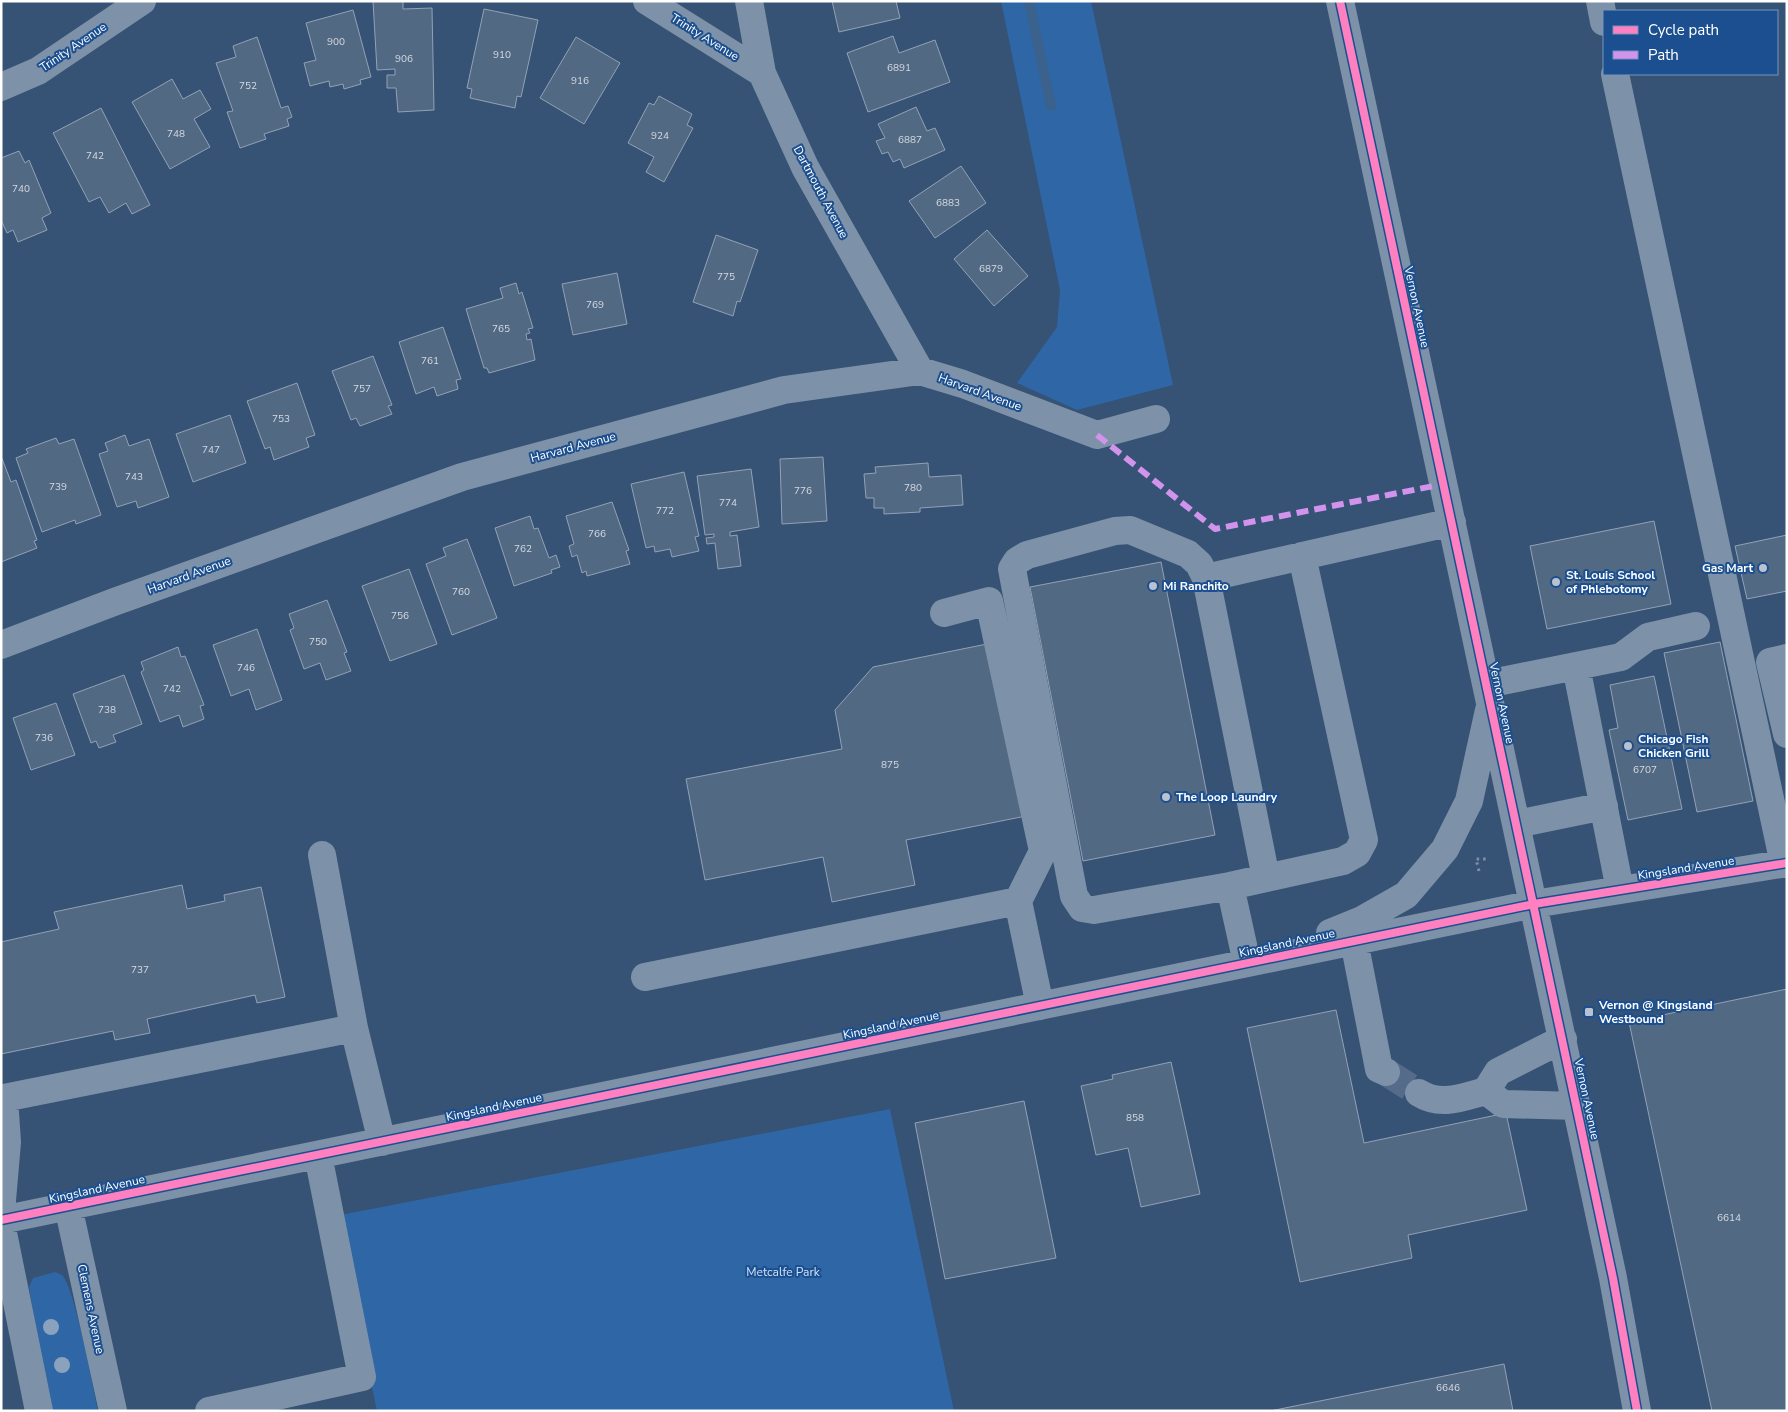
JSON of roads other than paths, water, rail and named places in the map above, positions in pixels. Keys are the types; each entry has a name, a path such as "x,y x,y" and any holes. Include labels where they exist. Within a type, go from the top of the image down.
{"street":[{"name":"Trinity Avenue","path":"1,88 38,71 142,1"},
{"name":"Trinity Avenue","path":"647,1 762,73"},
{"name":"Dartmouth Avenue","path":"749,1 762,73 805,167 920,372"},
{"name":"Vernon Avenue","path":"1340,1 1621,1312 1637,1411"},
{"path":"1600,1 1603,17"},
{"path":"1615,75 1785,863"},
{"name":"Harvard Avenue","path":"1,645 114,602 462,477 784,390 920,372 963,384 1097,435 1156,419"},
{"path":"1206,578 1452,522"},
{"path":"1266,878 1206,578 1199,564 1188,554 1130,530 1115,531 1027,555 1017,561 1012,569 1074,896 1082,908 1094,910 1230,886 1343,861 1357,853 1364,840 1302,556"},
{"path":"944,613 989,601 1043,851 1018,901 1040,1006"},
{"path":"1230,886 1257,961 1362,920 1406,895 1445,849 1469,801 1489,693 1576,666 1620,657 1648,637 1696,626"},
{"path":"1787,658 1770,662 1787,734"},
{"path":"1576,666 1620,890"},
{"path":"1517,824 1604,806"},
{"path":"322,855 354,1028 382,1142"},
{"name":"Kingsland Avenue","path":"1,1222 68,1206 1534,904 1785,863"},
{"path":"644,977 1018,901"},
{"path":"1354,941 1379,1069 1386,1072"},
{"path":"1,1212 7,1142 4,1098 354,1028"},
{"path":"1419,1093 1431,1100 1450,1100 1486,1091 1498,1072 1563,1039"},
{"path":"1486,1091 1503,1104 1577,1106"},
{"path":"209,1411 362,1377 318,1155"},
{"name":"Clemens Avenue","path":"68,1206 113,1411"},
{"path":"1,1222 39,1411"}],"waterway":[{"path":"1029,1 1051,106"}],"tunnel":[{"path":"1386,1072 1419,1093"}],"place":[{"name":"Gas Mart","path":"1763,568"},
{"name":"St. Louis School of Phlebotomy","path":"1556,582"},
{"name":"Mi Ranchito","path":"1153,586"},
{"name":"Chicago Fish Chicken Grill","path":"1628,746"},
{"name":"The Loop Laundry","path":"1166,797"},
{"name":"Vernon @ Kingsland Westbound","path":"1589,1012"}],"park label":[{"name":"Metcalfe Park","path":"783,1272"}]}
